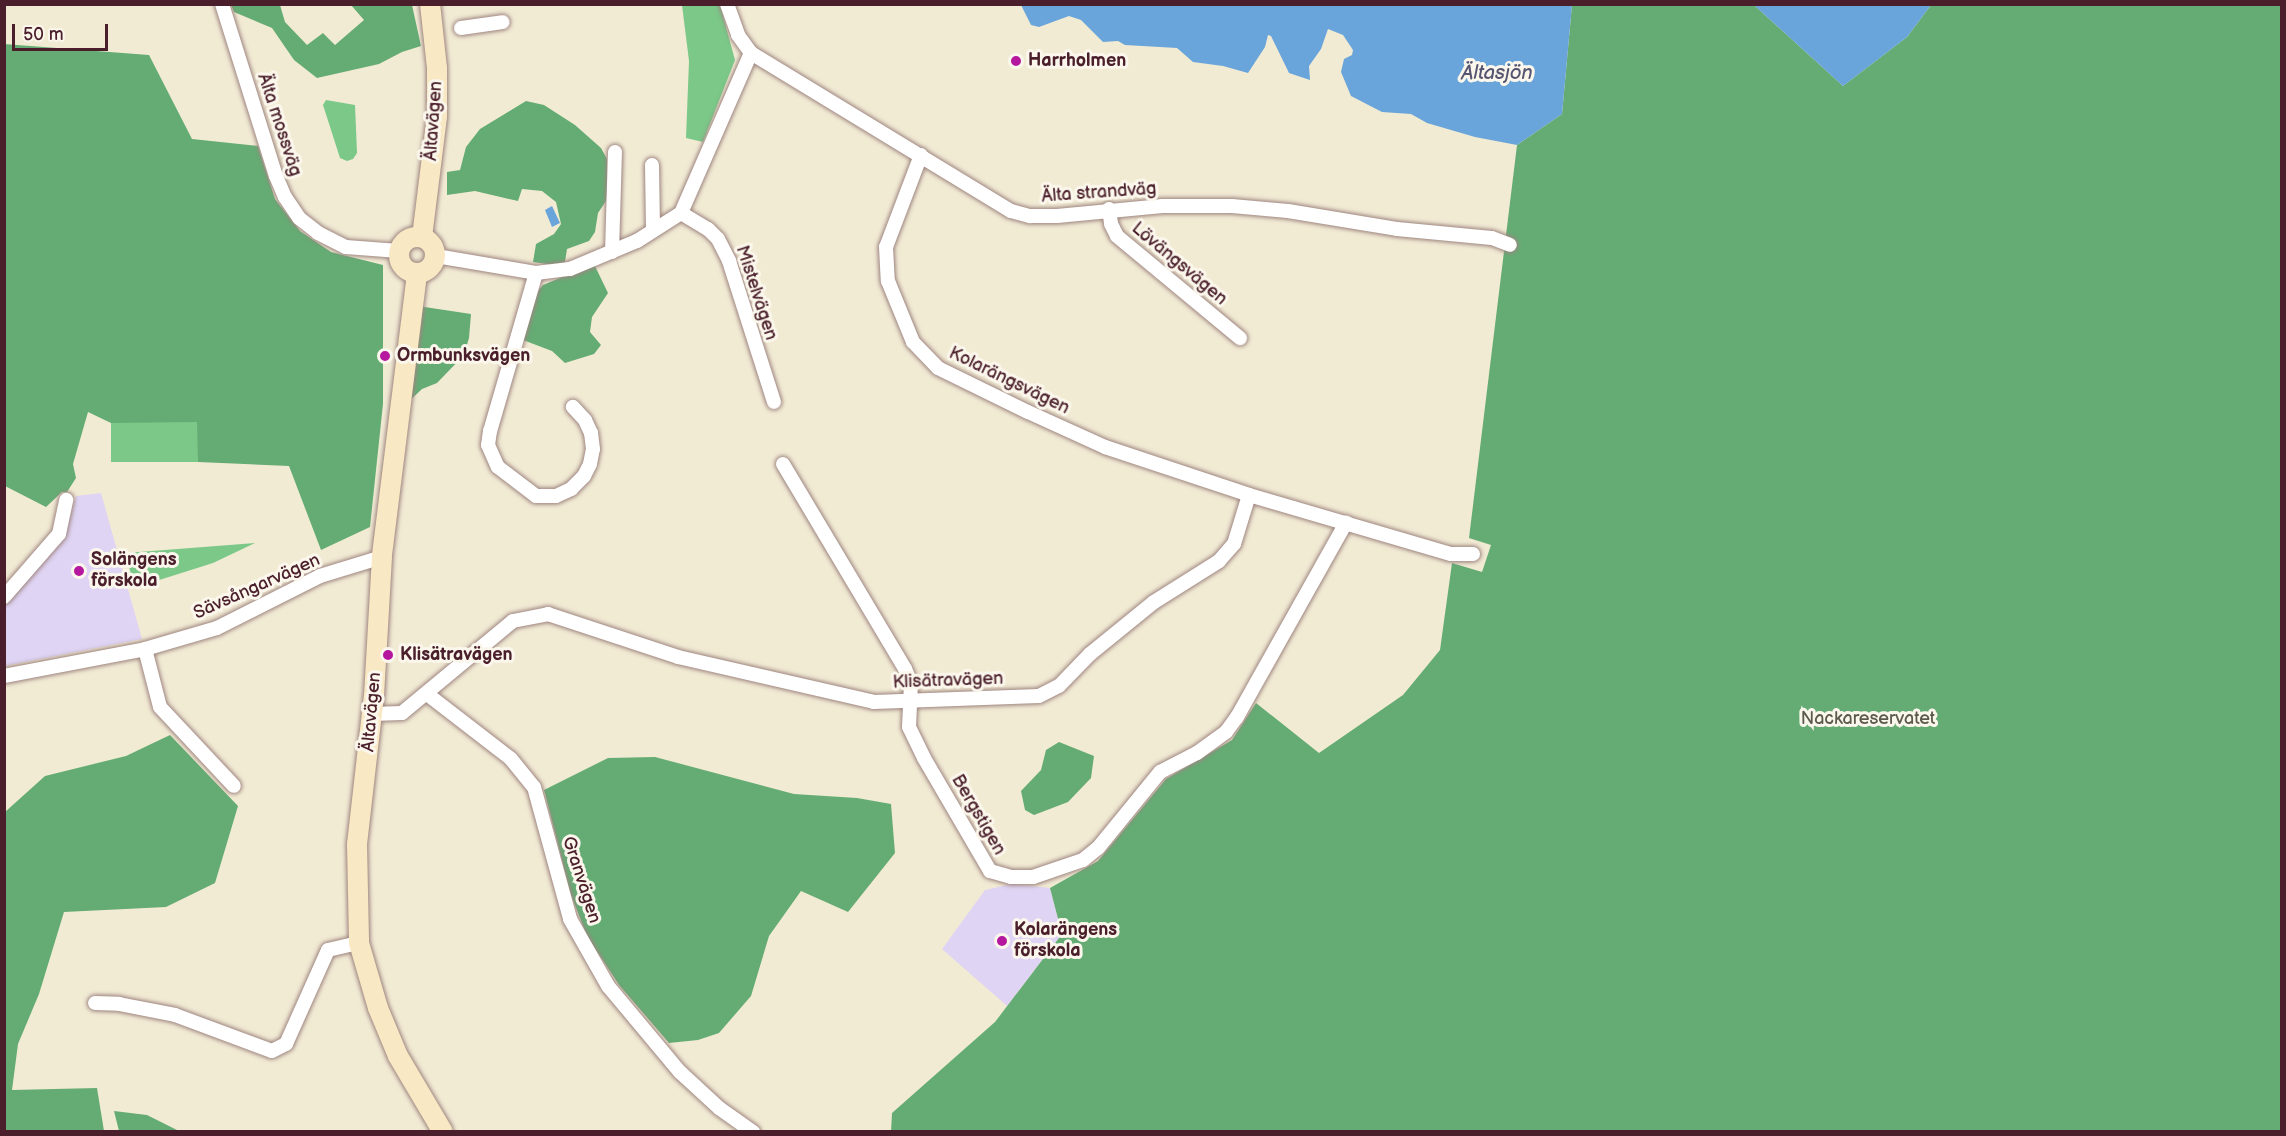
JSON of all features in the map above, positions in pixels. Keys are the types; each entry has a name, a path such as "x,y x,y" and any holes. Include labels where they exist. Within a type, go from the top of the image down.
{"main road":[{"name":"Ältavägen","path":"422,237 437,116 437,68 430,4"},
{"path":"413,237 422,237 433,245 436,256 429,270 417,274 405,269 399,258 399,251 405,242 413,237"},
{"name":"Ältavägen","path":"417,274 382,556 372,714 357,844 359,943 378,1008 398,1056 443,1131"}],"street":[{"name":"Älta mossväg","path":"222,4 276,176 285,197 299,218 318,233 346,247 399,251"},
{"name":"Älta strandväg","path":"727,4 738,35 752,52 1011,211 1030,216 1057,216 1109,209 1232,206 1277,210 1397,229 1492,238 1510,245"},
{"path":"461,28 502,22"},
{"path":"436,256 536,273 570,269 637,241 681,213 752,52"},
{"path":"612,252 615,152"},
{"name":"Kolarängsvägen","path":"921,155 886,247 888,281 913,342 938,368 1105,447 1249,495"},
{"path":"652,165 653,230"},
{"name":"Lövängsvägen","path":"1109,209 1111,224 1117,236 1240,338"},
{"name":"Mistelvägen","path":"681,213 708,229 718,239 729,261 774,402"},
{"path":"536,273 490,430 488,445 498,467 536,496 556,496 571,489 584,476 590,464 593,449 591,433 585,420 573,407"},
{"name":"Bergstigen","path":"783,464 912,683 909,700 909,727 924,758 990,871 1011,877 1033,877 1083,860 1098,848 1160,772 1197,753 1226,732 1237,717 1346,523"},
{"path":"1249,495 1451,554 1473,554"},
{"name":"Klisätravägen","path":"372,714 402,713 513,621 548,615 678,657 874,702 1039,696 1059,686 1090,654 1154,602 1219,561 1234,544 1249,495"},
{"path":"4,597 59,534 66,500"},
{"name":"Sävsångarvägen","path":"4,676 145,649 217,628 320,576 382,556"},
{"path":"145,649 160,707 234,786"},
{"name":"Granvägen","path":"427,694 511,759 534,787 570,919 608,986 693,1085 753,1131"},
{"path":"95,1003 119,1004 175,1015 272,1052 286,1044 328,950 359,943"}],"shaded area":[{"name":"Solängens förskola","path":"101,493 142,639 5,666 5,606 64,536 76,496"},
{"name":"Kolarängens förskola","path":"1012,884 1050,888 1062,934 1007,1006 942,949 985,890"}],"green space":[{"path":"231,5 280,5 285,22 307,45 323,33 335,45 364,20 351,5 412,5 421,46 402,52 379,64 317,78 294,60 272,28 234,12"},
{"path":"682,5 720,5 735,60 703,142 686,138 689,61"},
{"name":"Nackareservatet","path":"1572,5 1754,5 1843,86 1907,37 1931,5 2281,5 2281,1131 891,1132 892,1113 995,1022 1062,934 1050,888 1098,861 1166,779 1232,740 1256,703 1319,753 1403,695 1440,650 1452,563 1482,572 1491,545 1469,538 1517,145 1562,114"},
{"path":"4,44 149,55 192,139 258,146 275,199 300,231 331,252 383,265 383,404 370,527 321,550 289,466 198,462 197,422 111,423 88,412 73,464 76,478 67,492 62,492 46,507 5,486"},
{"path":"326,100 355,105 357,153 353,159 347,161 340,158 323,105"},
{"path":"526,101 544,105 575,125 601,148 607,159 608,191 606,201 598,213 595,232 589,241 567,249 565,262 554,265 533,262 536,244 554,234 561,224 556,202 542,191 522,189 518,201 475,191 447,195 447,172 460,170 466,147 480,129"},
{"path":"594,264 608,293 592,317 590,332 601,345 594,354 565,363 552,351 523,340 537,292 543,285"},
{"path":"418,306 471,314 469,338 464,355 437,383 422,389 406,404"},
{"path":"111,422 198,422 198,462 111,462"},
{"path":"255,543 213,563 134,588 126,553"},
{"path":"170,735 238,806 215,883 166,907 64,912 39,994 18,1044 12,1090 97,1088 104,1131 5,1131 5,812 45,776 126,756"},
{"path":"1059,742 1094,756 1091,778 1068,802 1034,815 1025,810 1021,791 1041,770 1046,750"},
{"path":"655,757 794,794 857,798 891,804 895,853 848,912 801,891 769,936 751,996 719,1033 698,1040 669,1043 619,985 587,936 571,895 544,790 608,758"},
{"path":"114,1111 147,1115 179,1131 119,1131"}],"water":[{"name":"Ältasjön","path":"1021,5 1572,5 1562,114 1517,145 1475,137 1427,123 1411,114 1382,112 1351,96 1341,72 1344,59 1352,55 1353,50 1343,35 1328,29 1321,49 1309,66 1310,80 1289,73 1271,36 1268,35 1265,47 1248,73 1223,66 1193,62 1177,48 1125,45 1118,41 1103,42 1081,20 1069,16 1039,27 1031,25"},
{"path":"1754,5 1931,5 1907,37 1843,86"},
{"path":"552,206 560,223 552,227 545,210"}],"place":[{"name":"Harrholmen","path":"1016,61"},
{"name":"Ormbunksvägen","path":"385,356"},
{"name":"Solängens förskola","path":"79,571"},
{"name":"Klisätravägen","path":"388,655"},
{"name":"Kolarängens förskola","path":"1002,941"}]}
